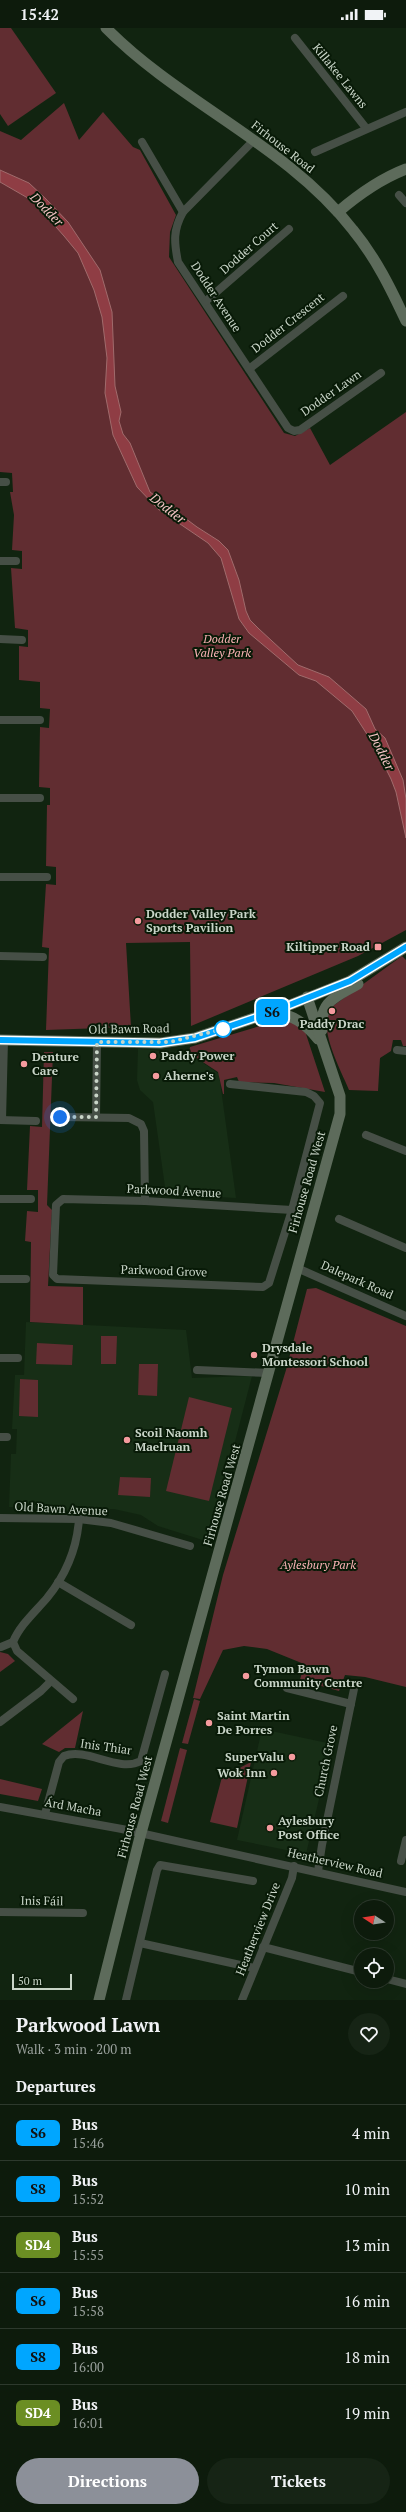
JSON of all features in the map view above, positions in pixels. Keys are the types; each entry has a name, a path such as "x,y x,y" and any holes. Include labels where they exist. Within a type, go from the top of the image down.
{"street":[{"name":"Firhouse Road","path":"106,28 144,63 254,140 298,174 338,212 353,229 385,276 406,321"},
{"name":"Killakee Lawns","path":"295,38 366,128"},
{"path":"314,152 366,128 406,112"},
{"name":"Dodder Avenue","path":"254,140 182,212 176,225 174,241 178,262 206,300 288,428 294,431"},
{"path":"142,142 182,212"},
{"path":"338,212 367,189 388,176 406,169"},
{"path":"399,195 406,203"},
{"name":"Dodder Court","path":"206,300 289,229"},
{"name":"Dodder Crescent","path":"249,369 343,296"},
{"name":"Dodder Lawn","path":"294,431 300,430 381,373"},
{"path":"0,561 16,561"},
{"path":"0,639 22,640"},
{"path":"0,720 40,720"},
{"path":"0,798 40,798"},
{"path":"0,876 47,877"},
{"name":"Old Bawn Road","path":"2,1040 160,1043 180,1041 272,1012 350,981 406,947"},
{"path":"0,956 42,957"},
{"path":"323,1046 321,1019 327,1004 376,974 392,956"},
{"name":"Firhouse Road West","path":"99,2000 141,1833 340,1114 340,1096 307,998"},
{"path":"272,1012 295,1018 308,1026 323,1046"},
{"path":"2,1040 1,1120 36,1121"},
{"path":"96,1117 97,1042"},
{"path":"397,1050 406,1051"},
{"path":"230,1084 306,1092 314,1096 320,1103 292,1210"},
{"path":"60,1117 129,1118 141,1124 144,1131 145,1201"},
{"path":"366,1135 406,1151"},
{"path":"0,1199 31,1199"},
{"name":"Parkwood Avenue","path":"56,1205 63,1199 145,1201 292,1210"},
{"name":"Parkwood Grove","path":"56,1205 53,1275 58,1280 252,1287 262,1287 270,1283 292,1210"},
{"path":"339,1219 406,1248"},
{"name":"Dalepark Road","path":"297,1268 406,1316"},
{"path":"0,1278 26,1279"},
{"path":"0,1358 18,1358"},
{"path":"197,1370 269,1373"},
{"name":"Old Bawn Avenue","path":"0,1518 79,1519 130,1527 190,1546"},
{"path":"1,1647 13,1642 16,1635 58,1582 76,1543 79,1519"},
{"path":"58,1582 131,1625"},
{"path":"13,1642 17,1651 50,1681 73,1699"},
{"name":"Inis Thiar","path":"45,1814 59,1762 64,1756 76,1754 130,1763 140,1761 165,1674"},
{"path":"0,1722 42,1691 50,1681"},
{"path":"286,1688 351,1704"},
{"name":"Church Grove","path":"318,1871 323,1836 354,1689"},
{"name":"Árd Macha","path":"0,1807 45,1814 141,1833"},
{"name":"Heatherview Road","path":"141,1833 318,1871 406,1892"},
{"path":"401,1861 406,1840"},
{"path":"126,2000 157,1870 160,1865 253,1881"},
{"name":"Heatherview Drive","path":"242,2000 292,1878 294,1866"},
{"name":"Inis Fáil","path":"0,1912 83,1913"},
{"path":"140,1943 254,1968"},
{"path":"263,1946 354,1970"},
{"path":"394,1981 406,1984"}],"shaded area":[{"path":"138,1049 189,1053 219,1074 236,1198 166,1194 153,1102 140,1090 137,1080"},
{"name":"Scoil Naomh Maelruan","path":"26,1322 186,1330 192,1378 252,1376 209,1542 158,1526 141,1515 114,1509 110,1509 107,1513 9,1507 11,1454 16,1454 17,1429 12,1429 15,1375 24,1375"},
{"path":"262,1729 332,1744 306,1854 237,1840"}],"green space":[{"path":"0,28 11,28 56,93 8,126 0,114"},
{"name":"Dodder Valley Park","path":"64,103 79,140 103,112 133,147 140,150 176,215 170,232 169,257 284,433 295,436 310,428 330,465 406,412 406,930 358,956 191,1026 190,942 126,943 131,1027 46,1030 49,948 42,947 46,884 56,885 56,867 46,866 47,805 50,805 50,788 39,787 40,727 49,728 50,709 40,708 40,682 19,680 19,646 28,647 28,630 15,628 11,568 22,569 22,551 12,550 14,515 10,492 13,492 12,473 0,472 0,131 21,140"},
{"path":"402,956 406,960 406,1046 403,1046 401,1040 393,1040 391,1051 380,1058 378,1091 349,1090 329,1042 326,1011"},
{"path":"280,1020 294,1021 305,1031 325,1092 274,1083 239,1082 237,1077 224,1080 223,1094 218,1072 189,1053 190,1047"},
{"path":"44,1052 53,1052 47,1205 52,1210 48,1286 83,1287 83,1325 30,1322 31,1242 25,1241 27,1211 38,1212 38,1190 27,1190 30,1126 42,1127"},
{"name":"Aylesbury Park","path":"316,1288 406,1326 406,1687 365,1677 345,1675 339,1691 300,1680 304,1664 267,1649 244,1646 223,1650 200,1699 193,1698 223,1575 286,1370 307,1289"},
{"path":"101,1336 117,1336 116,1364 101,1364"},
{"path":"37,1343 73,1345 72,1365 36,1364"},
{"path":"139,1364 158,1364 157,1396 138,1395"},
{"path":"20,1379 38,1380 38,1417 19,1416"},
{"path":"189,1397 232,1408 209,1501 166,1491"},
{"path":"120,1477 151,1478 150,1497 118,1495"},
{"path":"0,1652 8,1654 15,1661 0,1672"},
{"path":"194,1699 200,1701 188,1744 182,1743"},
{"path":"83,1711 75,1748 65,1748 59,1752 42,1744"},
{"path":"180,1748 187,1750 168,1823 161,1821"},
{"path":"251,1762 237,1828 210,1822 222,1777"},
{"path":"0,1779 42,1789 38,1801 0,1794"}],"water":[{"name":"Dodder","path":"0,170 29,183 45,198 68,222 100,270 112,312 115,386 121,412 119,421 123,434 130,443 150,492 197,527 219,541 228,550 239,580 246,611 250,620 298,665 329,677 366,709 375,729 385,738 403,780 406,799 406,838 396,792 391,779 374,745 352,711 316,681 299,675 249,633 239,619 221,558 208,543 158,509 137,487 113,435 105,393 107,358 102,317 94,290 78,253 33,201 0,182"}],"bus line":[{"name":"S6","path":"0,1040 78,1043 160,1043 195,1038 272,1012 350,981 406,947"}],"place":[{"name":"Dodder Valley Park Sports Pavilion","path":"138,921"},
{"name":"Kiltipper Road","path":"378,947"},
{"name":"Paddy Drac","path":"332,1011"},
{"name":"Paddy Power","path":"153,1056"},
{"name":"Denture Care","path":"24,1064"},
{"name":"Aherne's","path":"156,1076"},
{"name":"Drysdale Montessori School","path":"254,1355"},
{"name":"Scoil Naomh Maelruan","path":"127,1440"},
{"name":"Tymon Bawn Community Centre","path":"246,1676"},
{"name":"Saint Martin De Porres","path":"209,1723"},
{"name":"SuperValu","path":"292,1757"},
{"name":"Wok Inn","path":"274,1773"},
{"name":"Aylesbury Post Office","path":"270,1828"}],"route":[{"path":"60,1117 96,1117 97,1042 170,1042 195,1038 227,1028 223,1029"}]}
